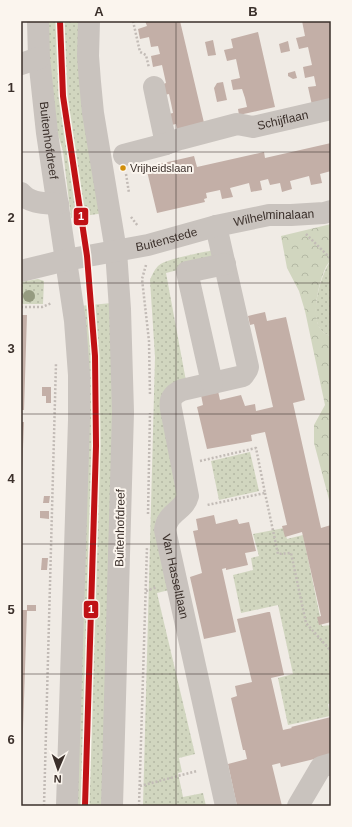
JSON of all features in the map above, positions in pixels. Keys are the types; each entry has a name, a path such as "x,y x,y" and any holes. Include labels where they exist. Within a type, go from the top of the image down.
{"street":[{"name":"Buitenhofdreef","path":"38,21 30,61 47,133 75,321 79,375 79,420 67,806"},
{"name":"Buitenhofdreef","path":"89,21 90,82 93,113 116,251 120,308 123,412 112,806"},
{"path":"154,87 166,144"},
{"name":"Schijflaan","path":"124,154 237,124 252,127 331,109"},
{"path":"21,193 24,197 37,202 58,204"},
{"name":"Wilhelminalaan","path":"216,226 269,215 324,213 331,211"},
{"name":"Buitenstede","path":"116,251 144,255 216,226"},
{"name":"Van Hasseltlaan","path":"216,226 248,367 242,376 182,390 173,395 170,403 170,409 188,496 184,505 168,518 165,530 226,806"},
{"path":"21,271 66,260 116,251"},
{"path":"212,383 187,272 225,264"},
{"path":"298,806 321,767 331,764"}],"path":[{"path":"133,21 140,52 146,55 154,87"},
{"path":"124,154 129,197"},
{"path":"291,215 297,225 331,259"},
{"path":"61,226 130,216 140,228 144,255"},
{"path":"21,307 42,307 56,302"},
{"path":"44,806 56,357"},
{"path":"182,465 256,448 278,554 291,553 306,623 331,651"},
{"path":"205,505 265,493"},
{"path":"140,786 217,766"}],"green space":[{"path":"45,21 84,21 104,213 71,218 63,151 56,128"},
{"path":"331,224 331,259 322,276 319,286 316,317 323,332 331,336 331,507 314,443 314,425 325,405 305,311 299,291 287,268 281,236"},
{"path":"214,250 216,260 166,273 186,381 178,382 183,491 165,512 169,590 157,593 195,754 179,758 182,772 178,773 183,797 203,793 206,806 143,806 155,357 150,280 155,269 162,263 176,258"},
{"path":"331,260 331,336 323,332 318,324 316,301 322,277"},
{"path":"38,279 44,281 43,304 21,304 21,282"},
{"path":"112,303 117,410 105,806 72,806 79,306"},
{"path":"250,452 259,491 219,500 211,461"},
{"path":"284,528 287,539 303,535 322,626 331,625 331,703 328,704 330,716 288,725 278,678 293,674 278,605 241,613 233,575 253,570 251,558 259,556 253,534"}],"building":[{"path":"145,21 180,21 205,127 178,133 176,124 167,126 164,115 173,113 171,103 169,94 160,96 158,86 166,83 162,65 153,67 151,56 160,54 158,46 151,47 149,37 140,39 138,29 147,26"},
{"path":"302,21 330,21 331,101 312,105 308,87 316,86 314,76 305,78 303,67 312,65 308,47 299,49 296,38 305,36"},
{"path":"258,32 275,107 239,115 238,109 247,107 242,89 233,90 231,80 240,78 236,59 227,61 224,50 233,48 231,39"},
{"path":"213,40 216,55 208,56 205,42"},
{"path":"288,41 290,51 281,53 279,44"},
{"path":"295,71 297,78 293,79 288,76 288,73"},
{"path":"223,82 227,100 217,102 214,88 217,83"},
{"path":"331,143 331,171 320,174 322,183 311,185 309,176 290,181 292,189 282,192 280,183 270,185 268,179 260,181 262,190 251,192 249,183 230,188 233,197 222,199 220,190 206,193 207,198 204,199 205,202 157,213 146,167 194,156 197,167 264,152 265,158"},
{"path":"265,312 267,321 286,317 305,400 293,403 321,528 331,525 331,622 319,625 317,617 321,616 302,532 285,537 282,526 287,525 265,432 251,435 252,441 207,449 197,407 203,405 201,395 218,391 220,400 241,395 245,406 255,404 256,411 273,407 254,324 250,325 248,316"},
{"path":"21,315 27,315 24,410 21,410"},
{"path":"42,387 51,387 51,403 46,403 46,396 42,396"},
{"path":"21,422 24,422 22,474 21,474"},
{"path":"44,496 50,496 49,503 43,503"},
{"path":"40,511 49,511 49,519 40,518"},
{"path":"214,515 216,524 237,519 239,524 249,522 256,551 245,553 248,565 226,570 226,568 222,569 236,632 204,639 190,577 202,573 193,531 198,530 196,519"},
{"path":"42,558 48,558 47,570 41,570"},
{"path":"27,605 36,605 36,611 27,611"},
{"path":"21,610 27,610 22,758 21,758"},
{"path":"270,612 284,675 271,678 283,730 331,717 331,755 281,767 280,763 272,765 282,806 237,806 228,764 247,759 245,750 243,750 231,698 237,696 235,686 252,682 237,619"}],"transit line":[{"name":"1","path":"60,21 63,96 87,256 95,356 96,446 85,806"}],"place":[{"name":"Vrijheidslaan","path":"123,168"}]}
